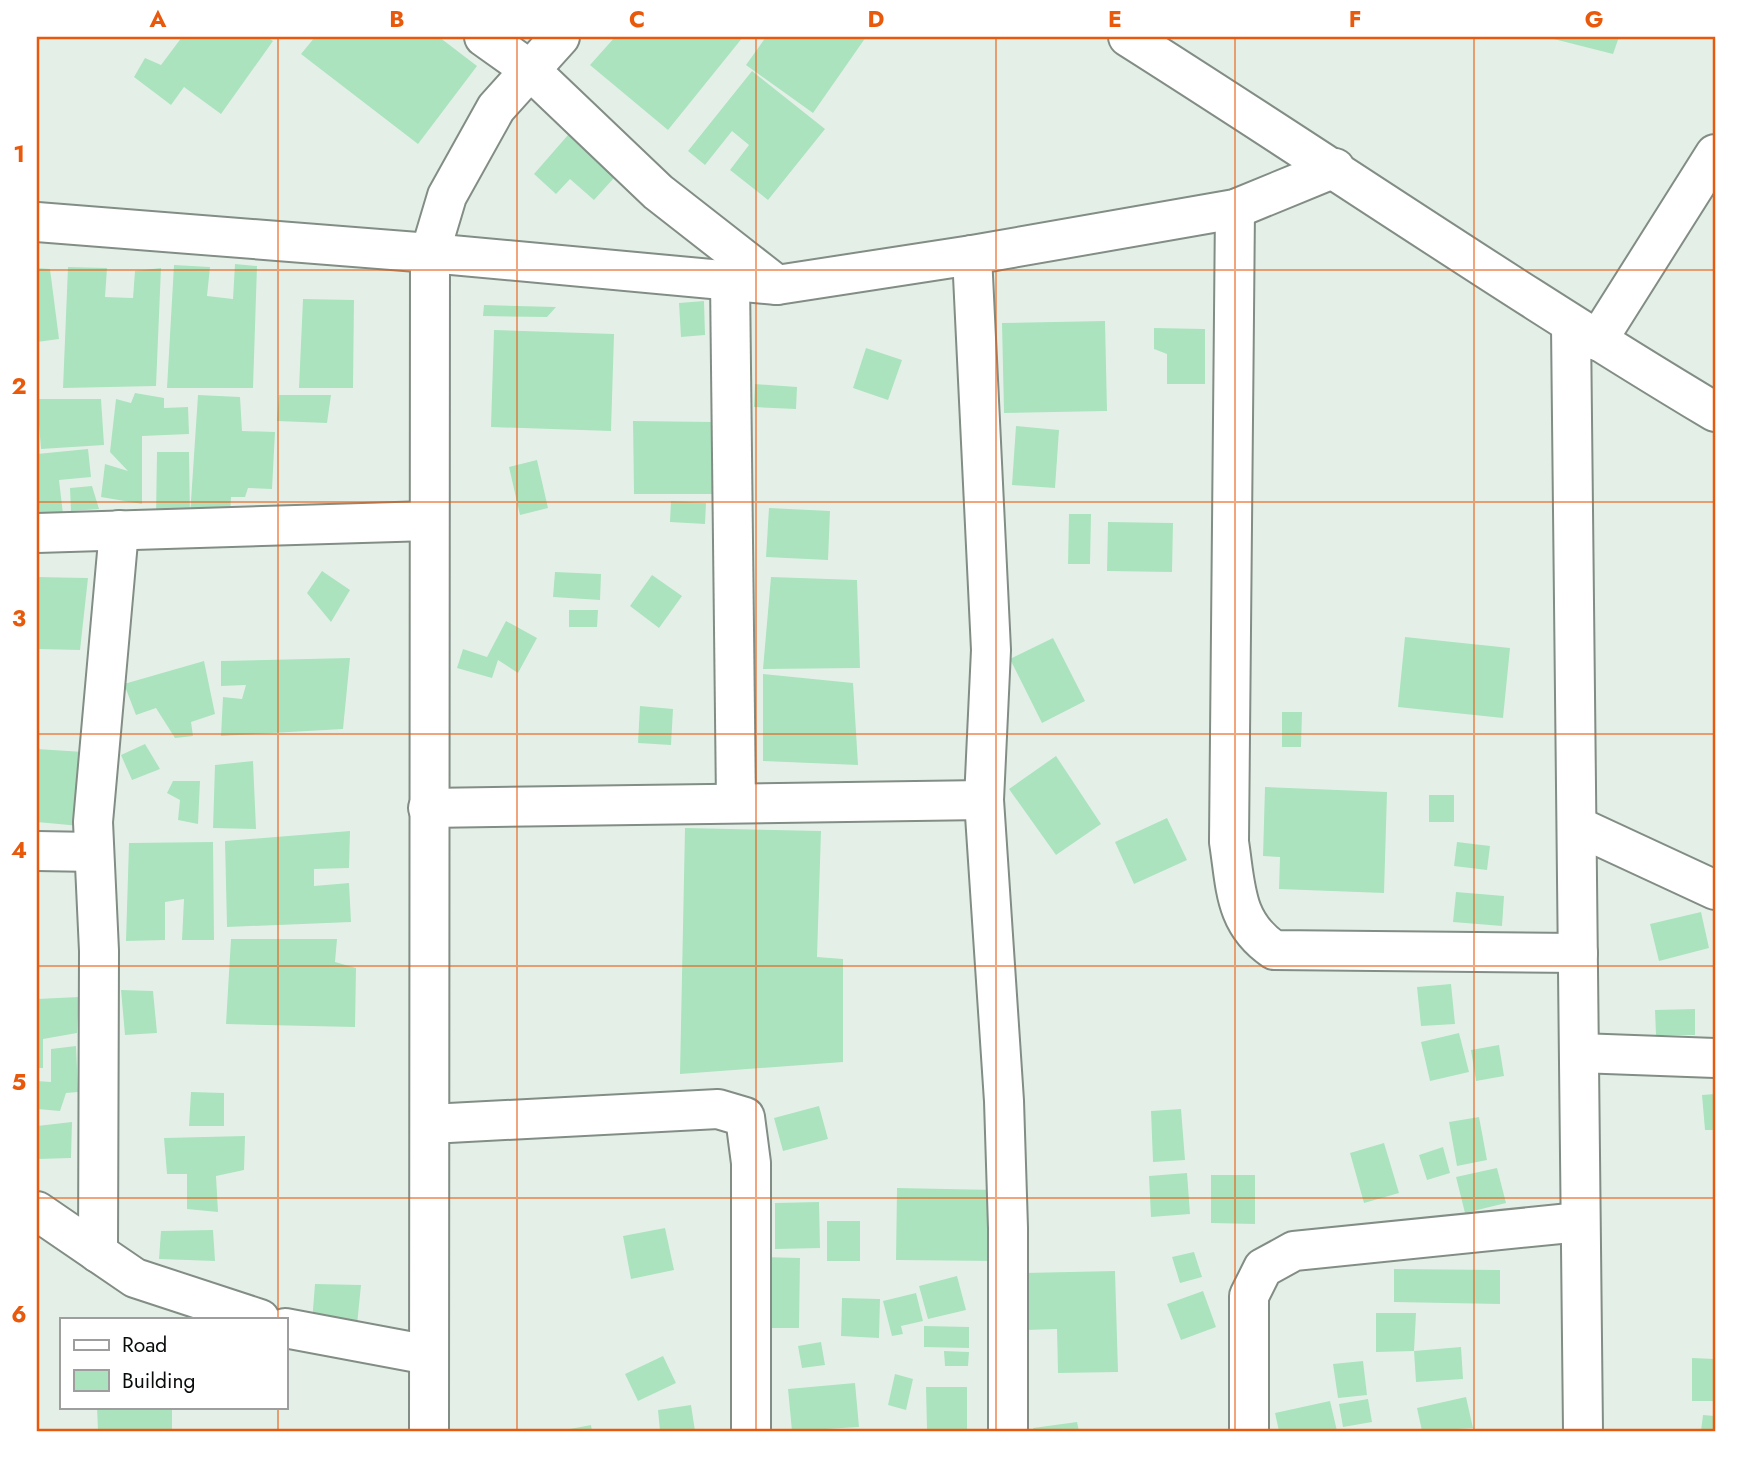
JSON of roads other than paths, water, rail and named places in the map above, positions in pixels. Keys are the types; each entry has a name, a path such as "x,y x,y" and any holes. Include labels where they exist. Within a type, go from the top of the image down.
{"street":[{"path":"484,37 528,69 657,192 777,285"},
{"path":"429,1431 430,253 447,196 496,107 559,37"},
{"path":"1128,37 1335,168 1584,333 1715,412"},
{"path":"1583,1431 1577,825 1584,333 1715,155"},
{"path":"37,222 430,253 777,285 972,255 1235,209 1335,168"},
{"path":"1235,209 1229,842 1236,892 1247,924 1255,937 1274,950 1578,953"},
{"path":"972,255 991,650 984,800 1004,1101 1008,1228 1008,1431"},
{"path":"730,280 736,803"},
{"path":"37,533 429,521"},
{"path":"98,1254 99,951 93,822 119,530"},
{"path":"428,808 984,800"},
{"path":"1577,825 1715,890"},
{"path":"37,851 94,852"},
{"path":"1579,1053 1715,1058"},
{"path":"430,1124 718,1109 745,1117 751,1163 751,1431"},
{"path":"37,1212 135,1278 257,1318"},
{"path":"1249,1431 1249,1296 1263,1268 1294,1251 1580,1223"},
{"path":"287,1328 429,1355"}]}
